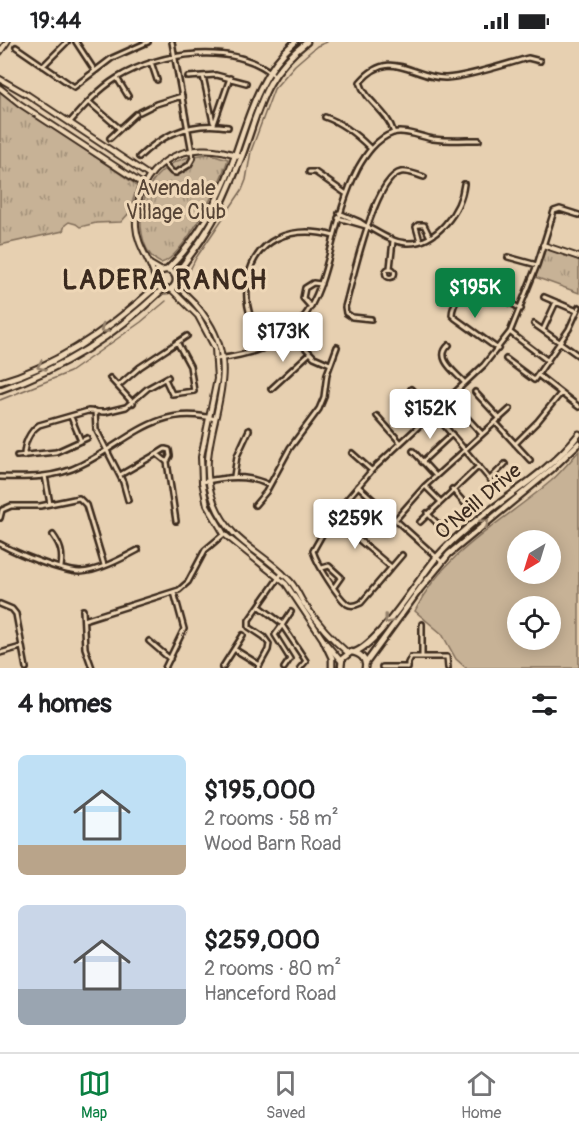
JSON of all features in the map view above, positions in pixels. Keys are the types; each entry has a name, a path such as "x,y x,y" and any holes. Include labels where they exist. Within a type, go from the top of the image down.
{"main road":[{"path":"160,288 155,278 165,270 197,232 216,201 255,96 295,42"},
{"path":"0,382 40,366 81,345 160,288 173,287 175,276 219,210 272,73 307,42"},
{"path":"165,270 175,276"},
{"path":"0,390 40,375 105,339 133,317 160,288"},
{"name":"O'Neill Drive","path":"366,667 362,656 355,652 370,643 437,557 471,525 549,464 579,434"},
{"name":"O'Neill Drive","path":"366,667 442,562 465,540 557,465 579,443"},
{"path":"324,641 332,658 332,668"},
{"path":"341,668 341,660 348,653 355,652"}],"street":[{"path":"0,52 8,42"},
{"path":"58,42 63,46"},
{"path":"43,66 67,42"},
{"path":"76,42 95,70"},
{"path":"15,47 74,87 112,58 147,42"},
{"path":"164,164 172,172 180,171 192,160 189,128 172,42"},
{"path":"70,122 104,87 117,78 151,62 175,55 201,51 235,54 264,64 272,73"},
{"path":"394,133 384,112 367,96 360,82 378,68 401,65 446,78 528,58 540,61"},
{"path":"151,62 157,80"},
{"path":"188,77 216,75 246,83"},
{"path":"203,76 213,124"},
{"path":"117,78 129,96"},
{"path":"213,124 231,78"},
{"path":"0,79 28,94 150,176"},
{"path":"0,88 20,104 144,184"},
{"path":"110,138 138,113 163,101 183,96"},
{"path":"88,102 119,128"},
{"path":"325,117 355,133 371,148"},
{"path":"139,157 160,139 189,128 213,124 228,127"},
{"path":"216,359 243,355 275,344 290,332 311,307 321,285 346,194 371,148 394,133 434,139 479,140"},
{"path":"155,278 140,243 136,227 136,213 144,184 164,164 192,149 214,148 241,157"},
{"path":"309,172 315,172 346,194"},
{"path":"371,319 352,317 346,313 345,307 366,226 384,190 396,175 402,172 424,177"},
{"path":"339,216 366,226 393,241 406,243 420,241 439,231 445,224 461,198 464,184"},
{"path":"402,555 361,603 353,606 348,604 334,587 313,551 332,518 372,470 498,349 510,332 521,309 552,214 557,209 579,215"},
{"path":"420,241 416,231 418,225 424,225 430,237"},
{"path":"261,349 247,303 247,279 255,257 272,242 295,231 317,231 334,236"},
{"path":"390,268 393,241"},
{"path":"543,245 579,257"},
{"path":"508,257 537,265"},
{"path":"150,263 165,270"},
{"path":"498,349 452,315 452,309 468,285 474,282 521,309"},
{"path":"311,307 303,298 304,288 313,283 321,285"},
{"path":"173,287 199,307 214,330 223,358 224,377 208,447 208,480 226,531 250,557 291,581 325,631 348,653"},
{"path":"173,287 205,326 216,359 217,379 202,450 202,482 207,505 217,524 258,553 280,574 324,641 341,660"},
{"path":"506,359 534,380 560,343 578,309 544,297"},
{"path":"543,330 556,302"},
{"path":"534,324 579,356"},
{"path":"290,332 310,354 330,364"},
{"path":"510,332 548,361"},
{"path":"118,386 140,367 187,336"},
{"path":"24,456 24,447 34,429 54,419 71,417 81,412 117,410 133,403 148,388 167,378 172,394 194,390 190,366 177,342"},
{"path":"449,345 444,349 444,361 465,383"},
{"path":"255,505 290,448 319,410 330,364 337,347"},
{"path":"271,389 310,354"},
{"path":"538,375 579,407"},
{"path":"110,378 133,403"},
{"path":"411,389 432,413"},
{"path":"475,392 500,419"},
{"path":"515,444 561,393"},
{"path":"448,398 482,434"},
{"path":"396,519 425,486 510,409"},
{"path":"95,411 96,429 120,475 128,500"},
{"path":"0,477 45,476 80,466 143,426 163,418 184,415 216,418"},
{"path":"377,416 400,442"},
{"path":"71,417 81,441"},
{"path":"63,423 65,418"},
{"path":"496,423 530,460"},
{"path":"443,424 497,488"},
{"path":"234,476 237,456 249,430"},
{"path":"423,462 452,434"},
{"path":"17,456 56,452 87,438"},
{"path":"120,475 163,450 169,450 170,456 166,462"},
{"path":"413,451 436,476"},
{"path":"352,453 372,470"},
{"path":"157,454 166,462 176,521"},
{"path":"490,479 506,464"},
{"path":"420,522 478,466"},
{"path":"45,476 50,504"},
{"path":"202,482 234,476 269,485"},
{"path":"358,486 442,562"},
{"path":"425,486 441,502"},
{"path":"452,489 468,507"},
{"path":"0,518 2,510 11,506 40,506 79,498 86,505 104,565"},
{"path":"427,513 444,530"},
{"path":"332,518 392,567"},
{"path":"84,620 179,590 188,582 206,550 226,531"},
{"path":"53,535 61,546 63,556 61,567"},
{"path":"0,544 26,556 82,572 120,560 138,550"},
{"path":"322,568 329,566 341,577 334,587"},
{"path":"234,649 259,666 269,644 264,637 249,627 249,620 280,574"},
{"path":"165,668 184,629 174,592"},
{"path":"0,604 15,612 26,668"},
{"path":"259,606 283,624 306,662 300,668"},
{"path":"83,610 86,648 92,668"},
{"path":"284,668 290,659 275,635 291,612"},
{"path":"422,624 422,657"},
{"path":"222,668 243,635"},
{"path":"149,641 170,659"},
{"path":"0,653 21,646"},
{"path":"382,667 408,667 411,657 447,657 448,668"}],"green space":[{"path":"0,92 135,184 137,187 129,213 121,222 96,223 80,227 69,222 63,231 0,245"},
{"name":"Avendale Village Club","path":"211,154 228,159 218,184 180,248 161,263 149,252 142,234 141,214 148,190 152,182 168,166 192,156"},
{"path":"546,248 579,260 579,293 535,277"},
{"path":"579,451 579,668 466,668 456,659 442,634 415,611 427,590 458,555 562,470"}],"waterway":[{"path":"187,276 196,258 242,190 251,151 274,89 295,65 317,46 327,42"},
{"path":"0,400 70,372 141,322 166,301"}],"district":[{"name":"LADERA RANCH","path":"165,280"}]}
